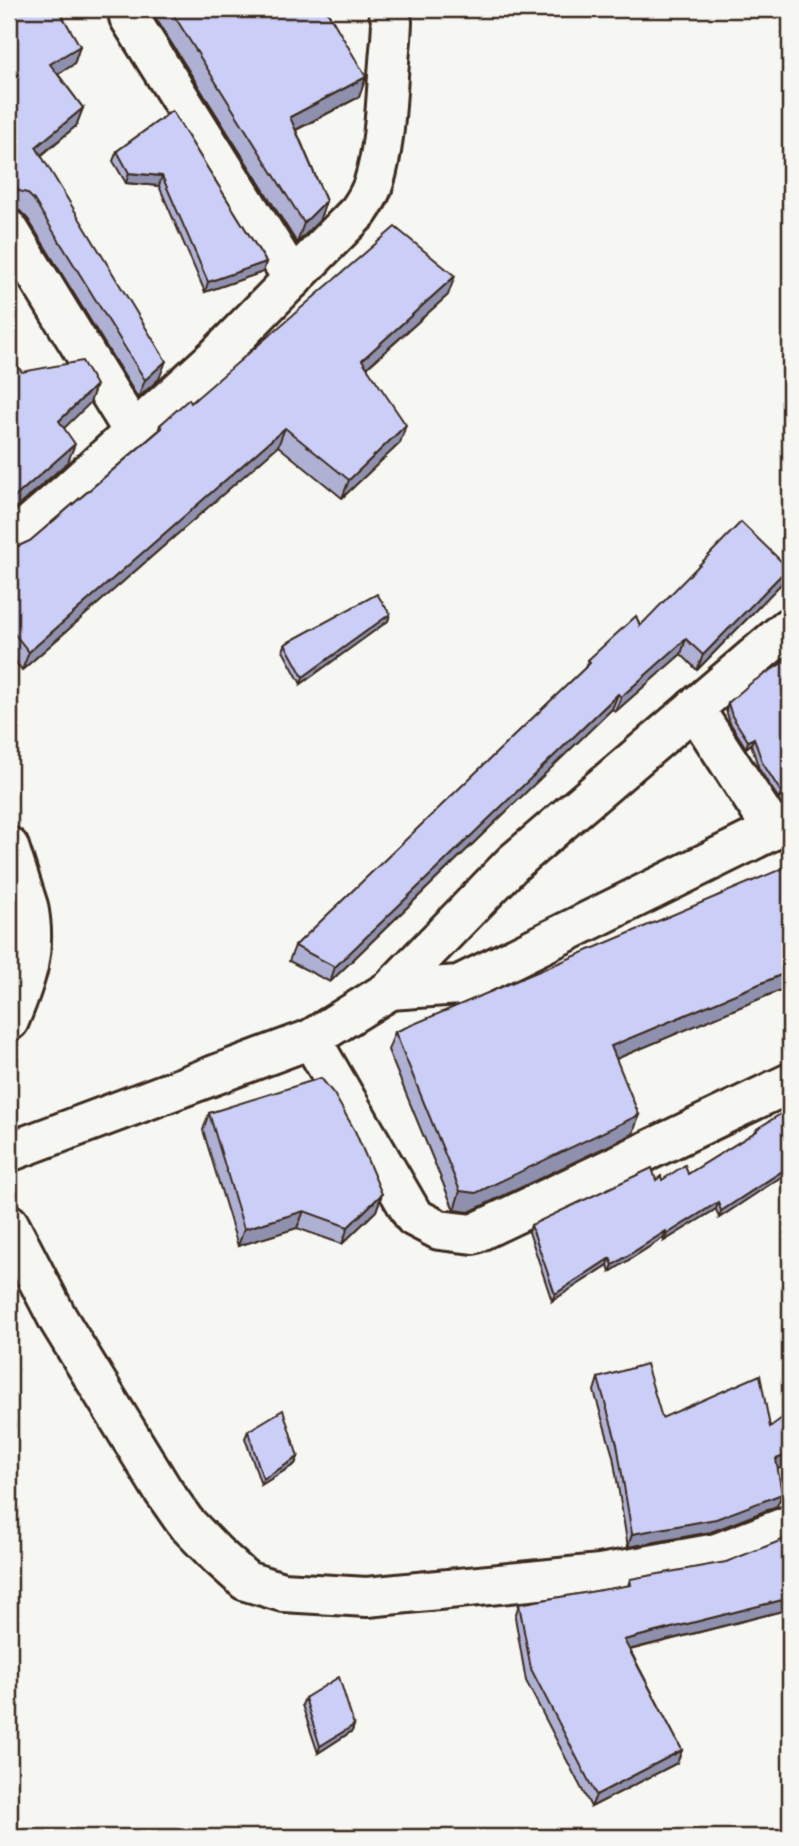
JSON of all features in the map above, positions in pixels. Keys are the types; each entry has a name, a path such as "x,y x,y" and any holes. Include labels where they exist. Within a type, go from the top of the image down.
{"street":[{"path":"9,543 218,355 359,211 369,196 381,151 392,22 388,9"},
{"path":"128,17 293,279"},
{"path":"9,230 134,433"},
{"path":"9,1152 311,1039 390,990 513,863 788,628"},
{"path":"390,990 459,985 782,827 694,708"},
{"path":"9,847 30,916 31,957 9,1021"},
{"path":"311,1039 414,1217 439,1230 473,1234 790,1083"},
{"path":"9,1224 58,1319 162,1489 186,1522 217,1555 247,1581 283,1592 367,1597 600,1574 717,1553 790,1525"}],"building":[{"path":"9,9 58,9 80,46 50,64 83,108 36,147 166,361 145,380 34,200 27,193 19,191 9,174"},
{"path":"170,9 326,9 366,77 290,117 326,201 304,223"},
{"path":"172,111 266,262 208,282 162,176 129,173 117,151"},
{"path":"395,227 455,276 362,360 406,425 349,480 285,428 29,652 9,627 9,545 19,546 30,541 162,428 160,425 189,399 191,403"},
{"path":"9,355 22,372 82,361 96,385 59,421 75,444 9,502"},
{"path":"741,522 788,568 703,655 686,639 621,697 618,694 335,967 295,946 636,616 640,626"},
{"path":"377,594 390,614 303,677 285,644"},
{"path":"790,658 790,786 781,792 762,762 754,738 748,741 732,716 728,703 751,683"},
{"path":"786,867 790,878 790,971 611,1046 639,1115 476,1193 460,1191 395,1032"},
{"path":"321,1078 334,1094 355,1131 382,1194 348,1227 304,1211 244,1229 209,1113"},
{"path":"790,1108 790,1166 721,1211 718,1202 613,1265 610,1258 555,1294 531,1225 652,1168 656,1180 661,1176 662,1180 685,1165 688,1174"},
{"path":"646,1364 662,1418 760,1375 770,1427 790,1412 790,1454 776,1459 782,1494 716,1519 632,1534 617,1444 598,1378"},
{"path":"283,1410 298,1457 263,1479 248,1431"},
{"path":"790,1537 790,1598 624,1640 682,1750 596,1795 531,1669 519,1604 631,1585 630,1579 726,1562"},
{"path":"9,1604 14,1605 9,1633"},
{"path":"339,1677 354,1725 320,1746 305,1698"}]}
